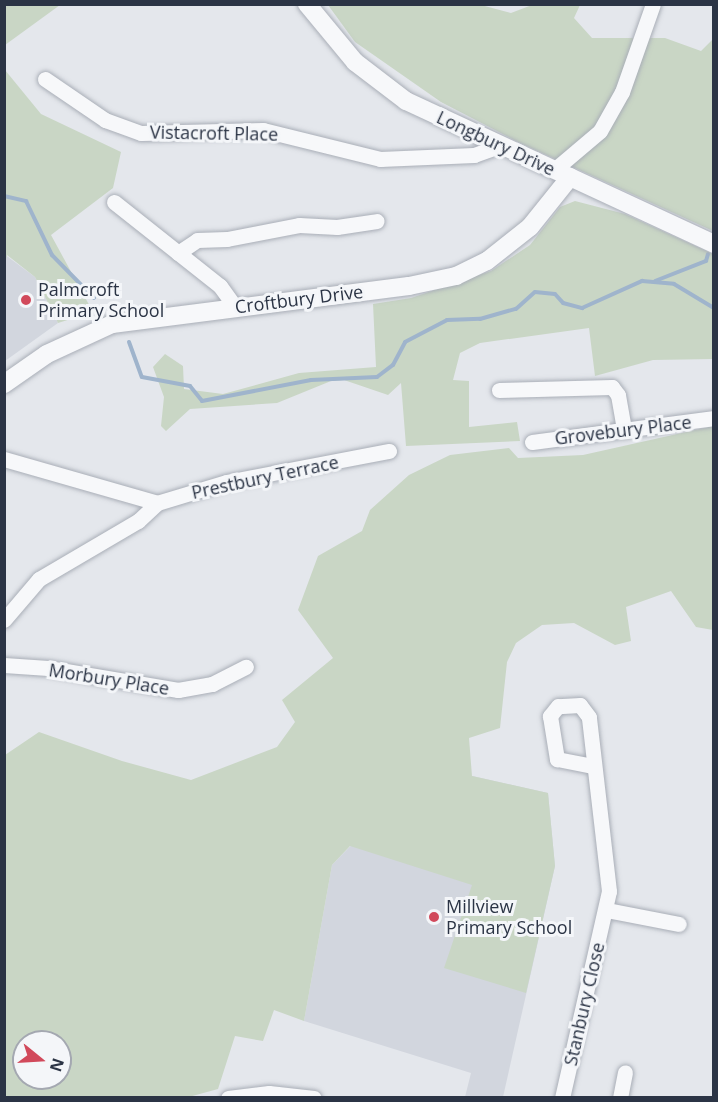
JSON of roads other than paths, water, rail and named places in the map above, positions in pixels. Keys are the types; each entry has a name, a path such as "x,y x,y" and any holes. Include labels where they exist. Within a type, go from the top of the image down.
{"street":[{"name":"Longbury Drive","path":"307,4 328,34 377,81 406,101 714,244"},
{"path":"562,173 600,132 622,92 652,4"},
{"name":"Vistacroft Place","path":"45,79 105,120 141,133 263,130 380,159 474,156 501,145"},
{"name":"Croftbury Drive","path":"4,384 47,354 112,324 409,286 456,276 487,261 530,227 562,173"},
{"path":"114,202 220,286 235,308"},
{"path":"178,253 196,240 227,239 299,225 337,227 377,221"},
{"path":"499,390 612,387 618,394 624,430"},
{"name":"Grovebury Place","path":"532,442 714,418"},
{"name":"Prestbury Terrace","path":"157,503 226,482 389,451"},
{"path":"4,459 157,503"},
{"path":"4,620 39,579 138,521 157,503"},
{"name":"Morbury Place","path":"4,665 48,668 178,690 212,684 246,667"},
{"name":"Stanbury Close","path":"562,1098 607,910 608,875 593,766"},
{"path":"607,910 679,924"},
{"path":"620,1098 625,1072"},
{"path":"228,1098 269,1093 314,1098"}],"waterway":[{"path":"4,196 26,201 52,255 94,298"},
{"path":"655,281 706,261 708,254"},
{"path":"129,342 142,377 190,386 202,401 311,380 377,377 393,365 405,342 447,320 480,319 516,309 535,292 555,294 563,303 582,308 642,281 674,284 714,308"}],"place":[{"name":"Palmcroft Primary School","path":"26,300"},
{"name":"Millview Primary School","path":"434,917"}]}
